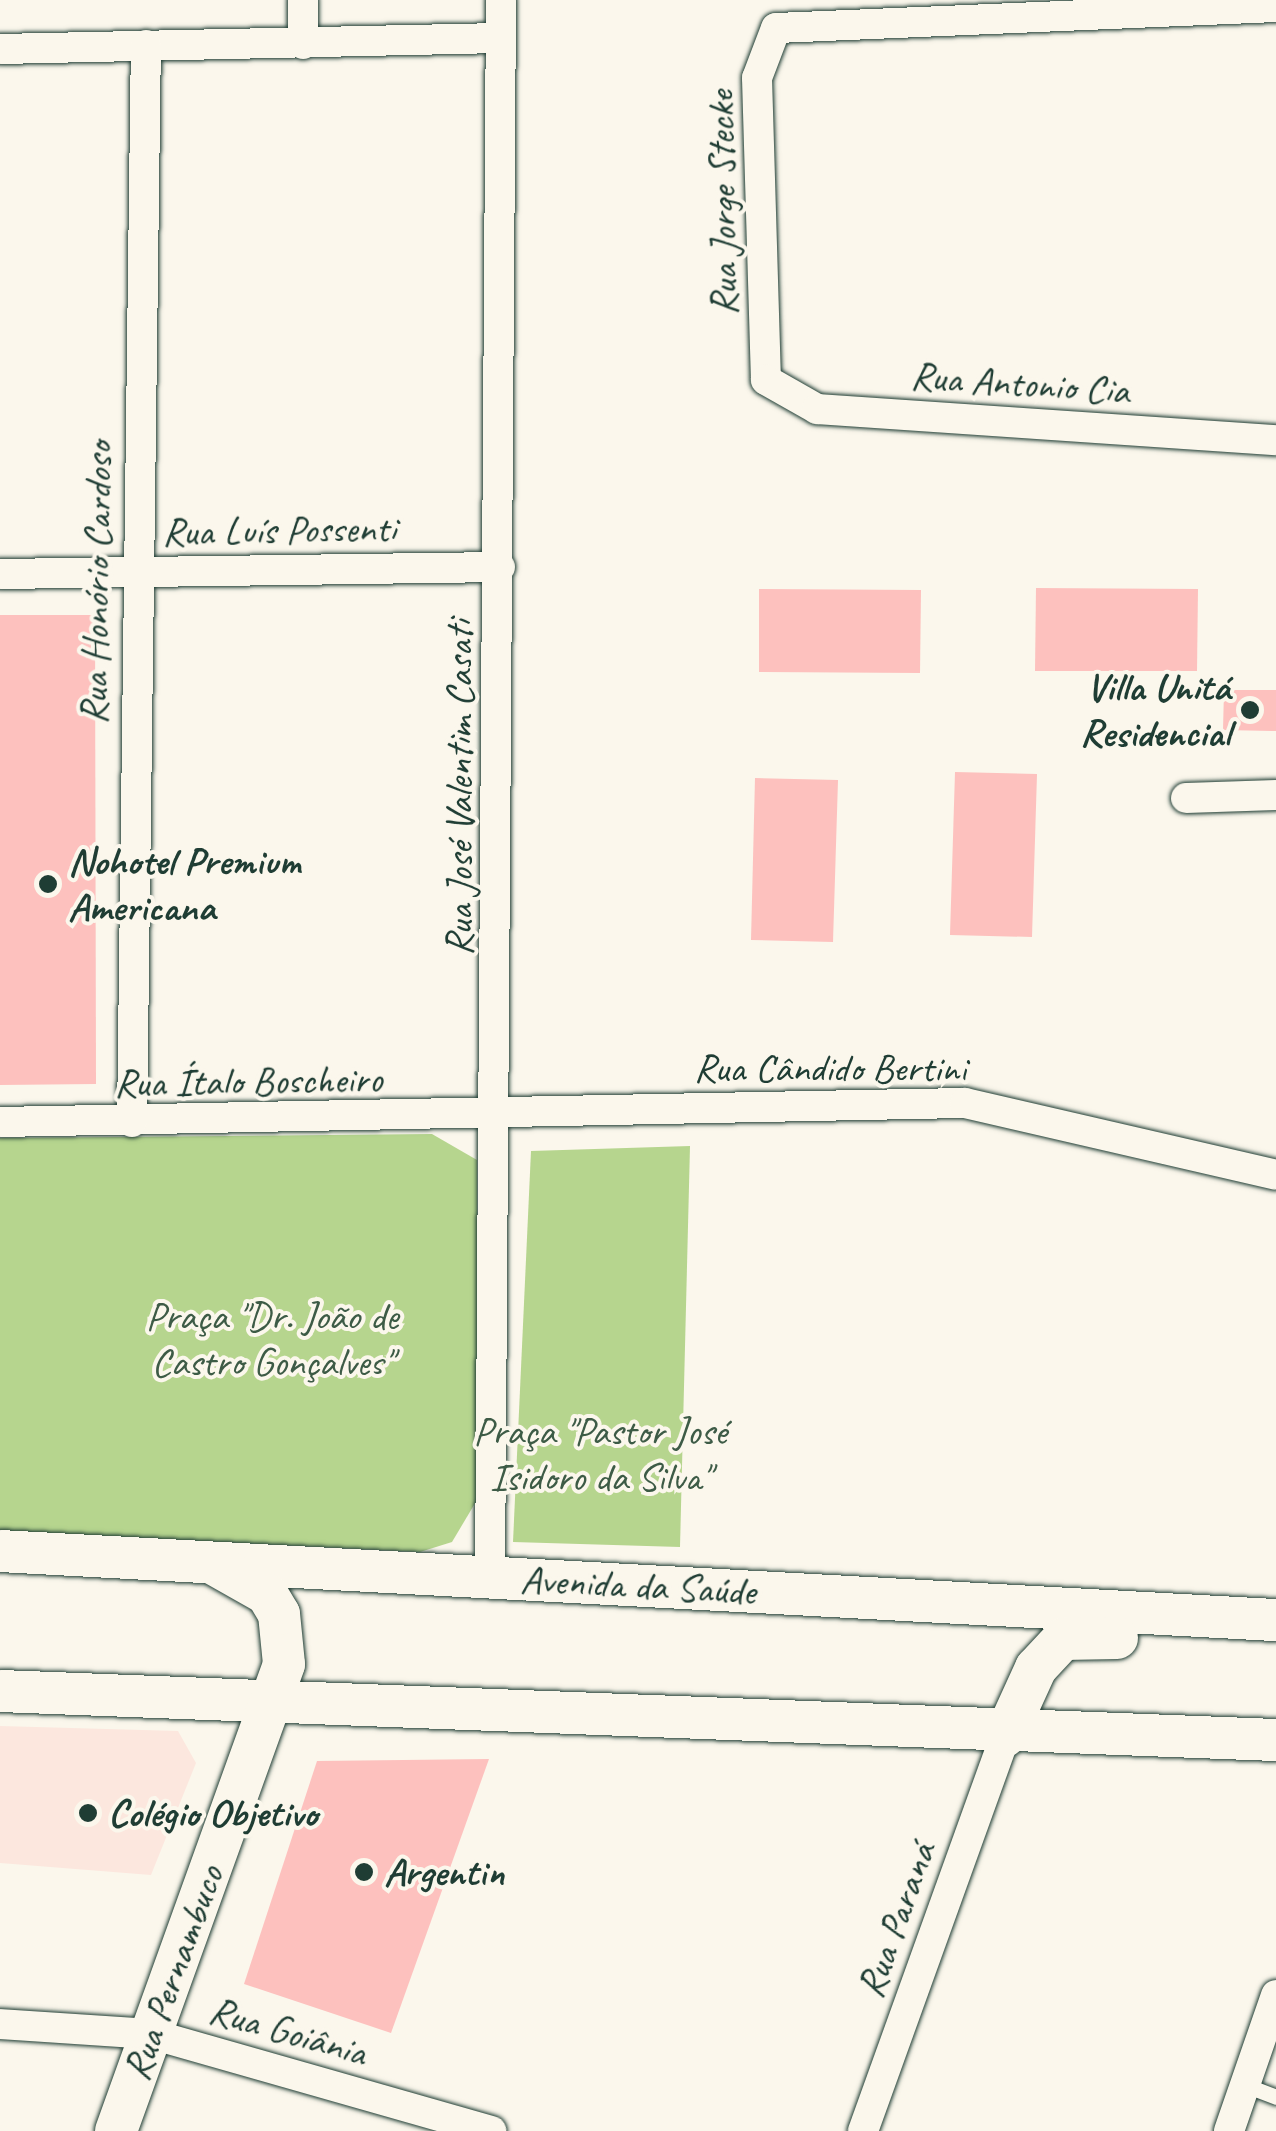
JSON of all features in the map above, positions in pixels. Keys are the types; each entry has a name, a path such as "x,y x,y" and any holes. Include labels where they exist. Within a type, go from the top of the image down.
{"main road":[{"name":"Avenida da Saúde","path":"0,1551 196,1556 1276,1620"},
{"name":"Rua Pernambuco","path":"116,2131 284,1664 279,1614 250,1579 196,1556"},
{"path":"1005,1736 1036,1668 1063,1639 1207,1635 1234,1620"},
{"path":"0,1692 1005,1736 1276,1740"}],"street":[{"path":"303,0 303,44"},
{"name":"Rua José Valentim Casati","path":"490,1576 500,567 500,0"},
{"path":"1124,6 1276,7"},
{"name":"Rua Jorge Stecke","path":"766,380 757,78 776,28 1124,6"},
{"path":"0,49 500,38"},
{"name":"Rua Honório Cardoso","path":"132,1122 134,572 146,45"},
{"name":"Rua Antonio Cia","path":"766,380 817,410 1276,440"},
{"name":"Rua Luís Possenti","path":"0,574 500,567"},
{"path":"1186,798 1276,795"},
{"name":"Rua Cândido Bertini","path":"496,1118 785,1101 965,1103 1276,1175"},
{"name":"Rua Ítalo Boscheiro","path":"0,1122 496,1118"},
{"name":"Rua Paraná","path":"863,2131 1005,1736"},
{"path":"1229,2131 1276,1995"},
{"name":"Rua Goiânia","path":"0,2024 151,2034 490,2131"}],"lane":[{"path":"1245,2085 1276,2097"}],"shaded area":[{"name":"Colégio Objetivo","path":"0,1726 178,1731 196,1763 151,1875 0,1863"}],"green space":[{"name":"Praça \"Dr. João de Castro Gonçalves\"","path":"432,1134 477,1160 477,1500 452,1542 420,1552 0,1531 0,1138"},
{"name":"Praça \"Pastor José Isidoro da Silva\"","path":"690,1146 680,1547 513,1542 531,1151"}],"building":[{"path":"1036,588 1198,589 1197,671 1035,671"},
{"path":"759,589 921,590 920,673 759,672"},
{"name":"Nohotel Premium Americana","path":"0,615 95,615 96,1084 0,1085"},
{"name":"Villa Unitá Residencial","path":"1224,690 1276,690 1276,731 1223,730"},
{"path":"955,772 1037,774 1032,937 950,935"},
{"path":"755,778 838,780 833,942 751,940"},
{"name":"Argentin","path":"489,1759 391,2033 244,1984 317,1761"}],"place":[{"name":"Villa Unitá Residencial","path":"1250,710"},
{"name":"Nohotel Premium Americana","path":"48,884"},
{"name":"Colégio Objetivo","path":"88,1813"},
{"name":"Argentin","path":"364,1872"}]}
